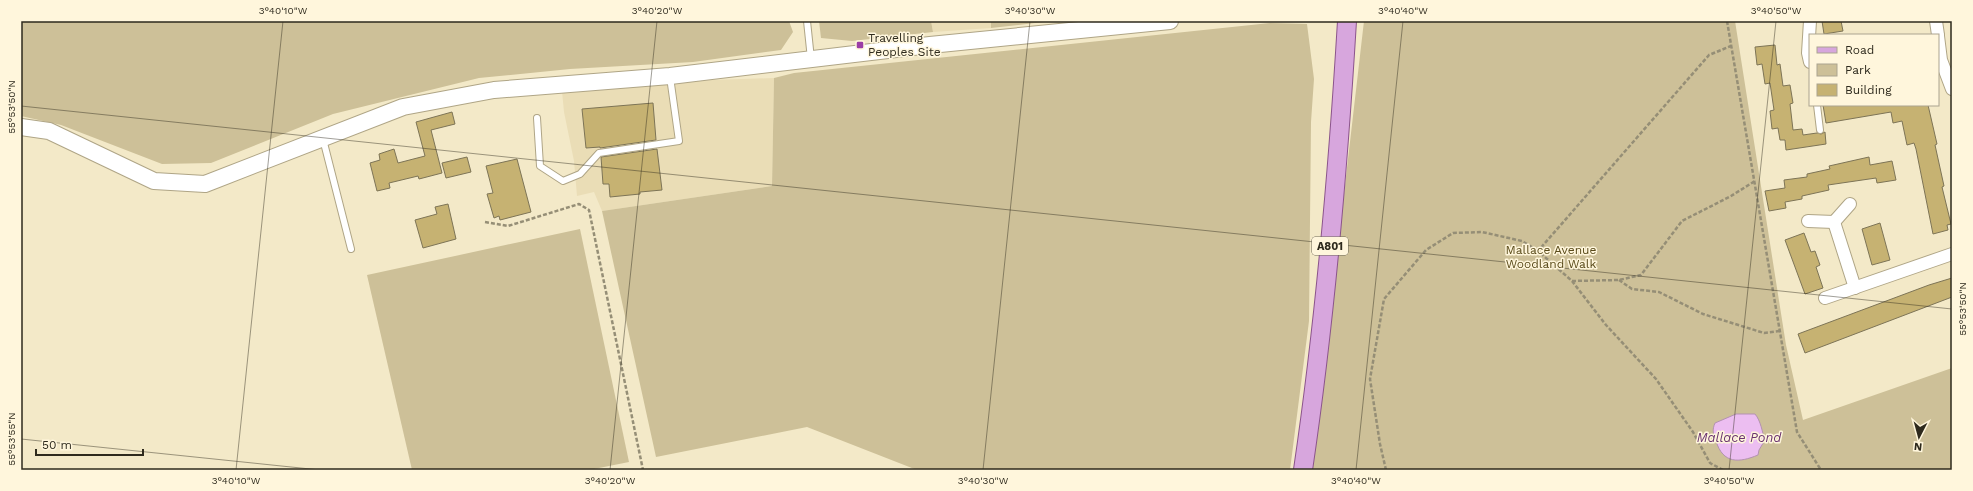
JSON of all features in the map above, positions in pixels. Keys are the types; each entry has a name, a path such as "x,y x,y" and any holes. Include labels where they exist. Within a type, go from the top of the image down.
{"main road":[{"path":"21,127 49,131 154,181 205,184 403,107 494,90 670,76 1044,33 1170,21"},
{"name":"A801","path":"1303,470 1327,279 1340,136 1347,21"}],"street":[{"path":"1809,34 1810,21"},
{"path":"1936,21 1938,34"},
{"path":"1809,37 1809,58"},
{"path":"1939,48 1940,61 1952,89"},
{"path":"1834,222 1850,204"},
{"path":"1808,221 1834,222"},
{"path":"1834,222 1856,288"},
{"path":"1825,298 1952,254"}],"lane":[{"path":"807,21 811,59"},
{"path":"537,118 540,166 563,181 580,174 599,153 679,141 670,76"},
{"path":"1817,106 1820,130"},
{"path":"323,138 352,249"}],"path":[{"path":"1727,21 1779,331 1798,432 1821,470"},
{"path":"1538,251 1709,55 1731,46"},
{"path":"1572,281 1619,280 1641,275 1682,221 1731,196 1755,181"},
{"path":"485,222 508,226 579,204 589,210 643,470"},
{"path":"1386,470 1380,444 1370,379 1384,299 1426,250 1453,233 1482,232 1522,241 1538,251 1572,281 1606,325 1656,379 1693,432 1710,463 1723,470"},
{"path":"1619,280 1632,289 1659,292 1703,314 1764,333 1779,331"}],"shaded area":[{"path":"931,21 991,21 991,28 933,32"},
{"path":"774,78 772,186 602,211 594,192 577,196 574,161 564,112 562,91 711,80"}],"green space":[{"path":"21,21 789,21 793,32 781,50 693,62 570,69 479,78 333,114 211,163 162,164 61,125 21,116"},
{"path":"819,21 931,21 933,32 852,41 821,38"},
{"path":"991,21 1052,21 991,28"},
{"name":"Mallace Avenue Woodland Walk","path":"1364,21 1735,21 1786,345 1803,420 1952,368 1952,470 1312,470"},
{"path":"1270,23 1307,24 1314,79 1311,122 1309,321 1290,470 917,470 807,427 656,457 602,211 772,186 774,78 794,73"},
{"path":"580,229 629,462 589,470 412,470 367,275"}],"water":[{"name":"Mallace Pond","path":"1736,414 1755,414 1757,417 1765,440 1759,450 1758,455 1751,458 1732,460 1727,458 1719,449 1713,428 1715,423"}],"building":[{"path":"1822,21 1841,21 1843,31 1824,34"},
{"path":"1775,45 1777,65 1780,64 1783,86 1790,85 1793,103 1790,104 1793,130 1802,129 1803,135 1817,133 1821,134 1825,132 1826,144 1786,150 1785,140 1780,140 1778,128 1772,129 1770,111 1774,110 1770,83 1765,84 1762,64 1757,65 1755,47"},
{"path":"653,103 656,140 600,148 586,148 582,109"},
{"path":"1823,106 1928,106 1937,144 1935,145 1944,186 1942,187 1951,224 1947,225 1948,230 1933,234 1916,149 1914,143 1907,145 1902,121 1893,123 1891,112 1826,123"},
{"path":"452,112 455,124 431,130 442,173 419,179 418,176 389,183 390,188 377,191 370,163 380,160 379,154 394,149 398,163 425,156 416,122"},
{"path":"657,149 662,190 610,197 609,184 603,184 601,157"},
{"path":"467,157 471,172 446,178 442,163"},
{"path":"1869,157 1870,165 1892,161 1896,180 1877,183 1876,178 1828,185 1829,190 1802,196 1802,199 1785,202 1786,208 1769,211 1765,191 1785,188 1784,180 1807,177 1807,174 1830,169 1829,166"},
{"path":"517,159 531,212 500,220 499,216 494,218 487,194 493,193 486,166"},
{"path":"448,204 456,239 423,248 415,220 437,214 435,207"},
{"path":"1880,223 1890,260 1872,265 1862,229"},
{"path":"1804,233 1811,252 1815,251 1820,265 1816,267 1823,288 1805,294 1785,240"},
{"path":"1952,278 1952,297 1805,353 1798,334 1929,285"}],"place":[{"name":"Travelling Peoples Site","path":"860,45"}]}
